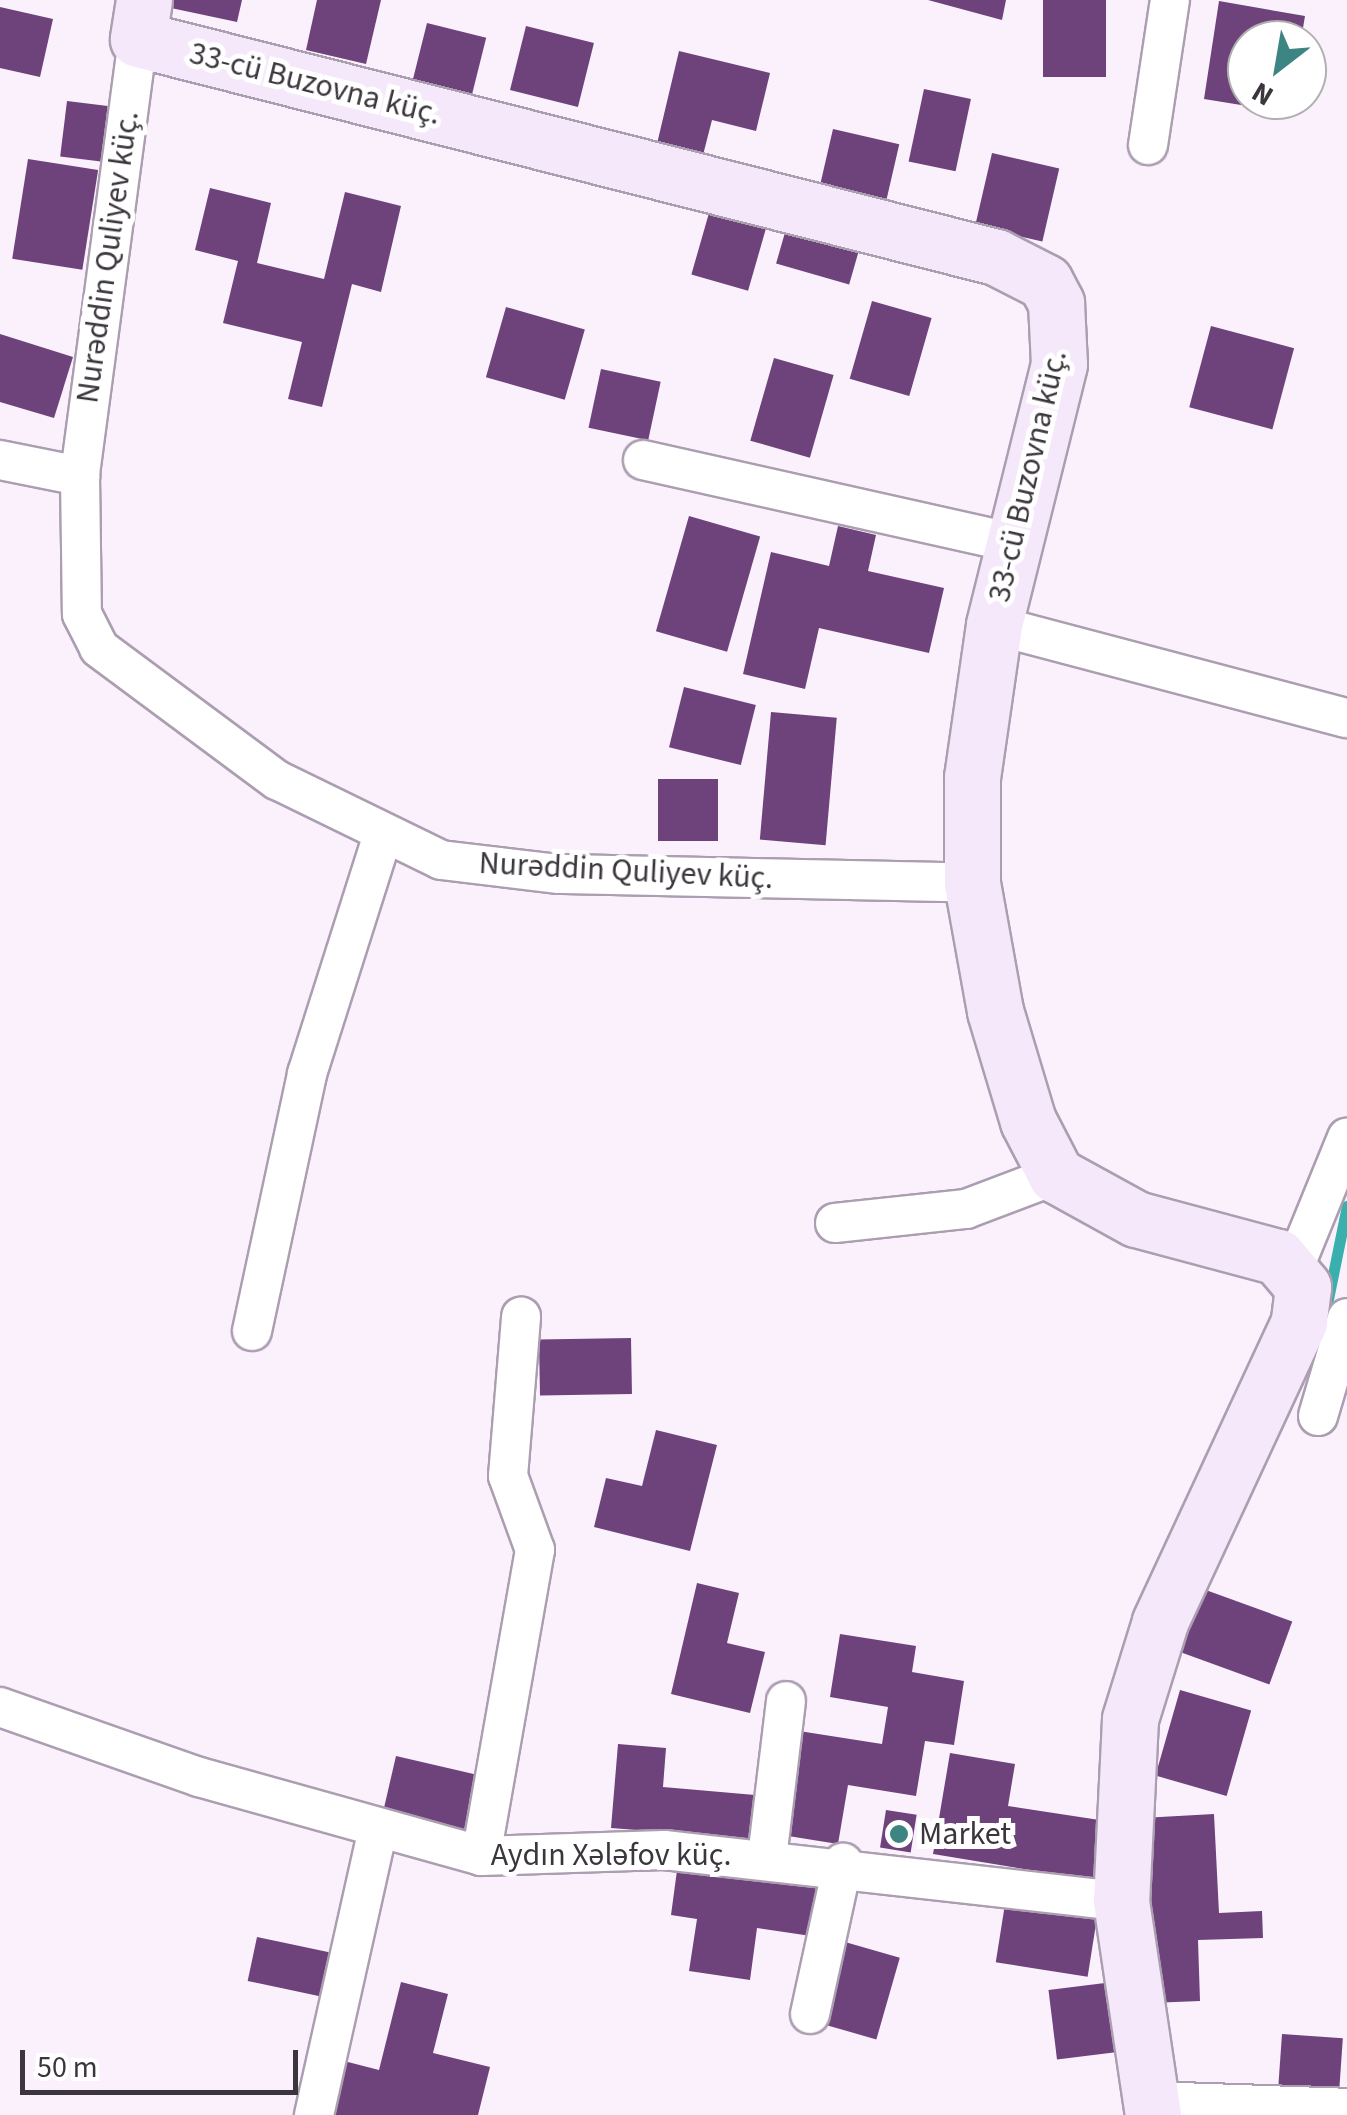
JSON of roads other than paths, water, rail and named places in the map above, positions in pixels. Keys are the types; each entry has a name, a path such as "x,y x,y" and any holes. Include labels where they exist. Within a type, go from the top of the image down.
{"street":[{"path":"1148,145 1170,0"},
{"name":"Nurəddin Quliyev küç.","path":"141,19 80,476 82,614 100,648 276,780 382,838 512,870 972,883"},
{"name":"33-cü Buzovna küç.","path":"141,19 1026,268 1045,282 1061,330 994,625 974,758 972,883 1001,1030 1028,1121 1056,1174 1104,1207 1261,1249 1293,1270"},
{"path":"0,460 80,476"},
{"path":"643,460 1015,543"},
{"path":"994,625 1347,718"},
{"path":"252,1331 307,1074 382,838"},
{"path":"1311,1414 1304,1305 1293,1270 1347,1138"},
{"path":"835,1223 966,1209 1056,1174"},
{"path":"482,1856 535,1550 508,1476 521,1317"},
{"path":"1347,1318 1311,1414 1144,1666 1122,1768 1121,1901 1152,2108 1347,2108"},
{"path":"767,1858 786,1701"},
{"name":"Aydın Xələfov küç.","path":"0,1707 378,1828 482,1856 664,1850 843,1864 1121,1901"},
{"path":"314,2115 378,1828"},
{"path":"810,2014 843,1864"}],"waterway":[{"path":"1328,1299 1347,1206"}],"place":[{"name":"Market","path":"899,1834"}]}
